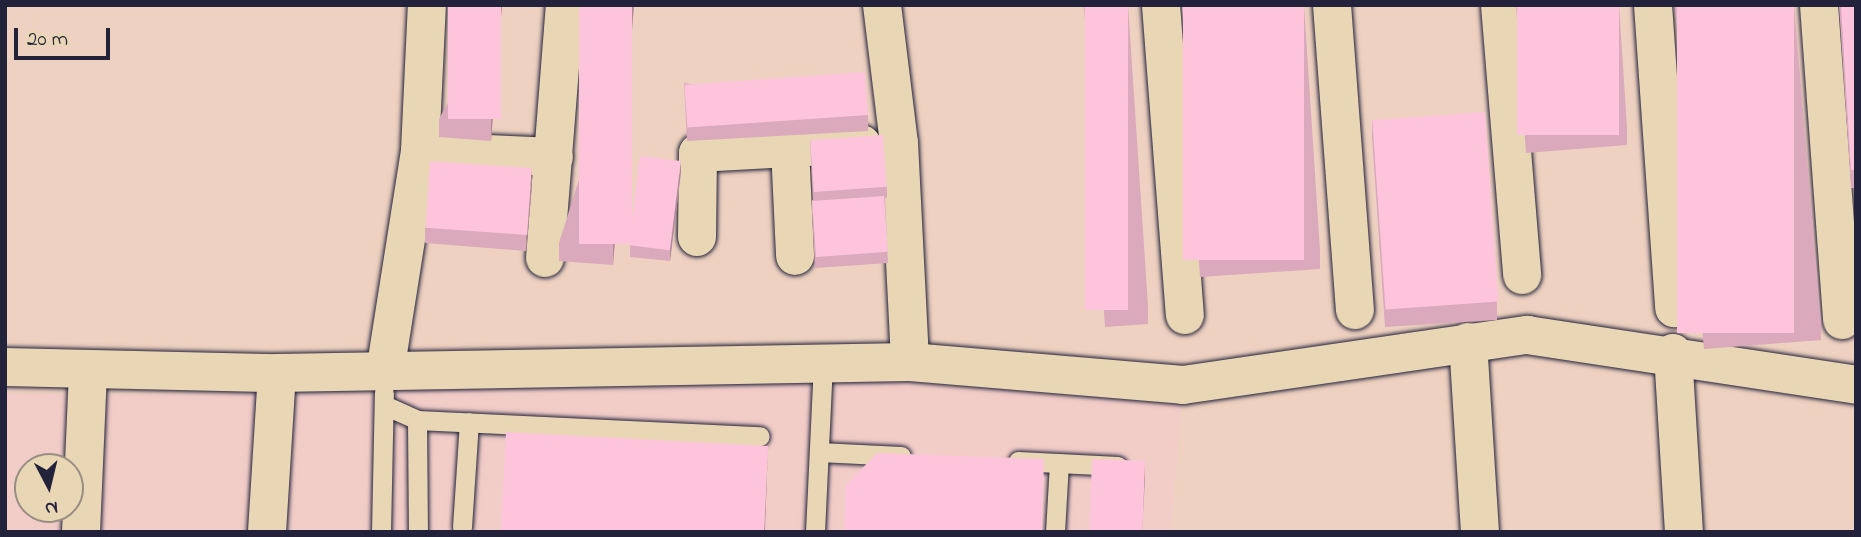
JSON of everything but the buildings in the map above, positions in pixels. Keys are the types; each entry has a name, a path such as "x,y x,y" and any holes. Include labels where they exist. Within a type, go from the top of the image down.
{"street":[{"path":"384,389 420,151 427,5"},
{"path":"545,258 565,5"},
{"path":"882,5 899,143 910,362"},
{"path":"1161,5 1185,315"},
{"path":"1332,5 1355,310"},
{"path":"1500,5 1522,275"},
{"path":"1653,5 1674,309"},
{"path":"1819,5 1842,320"},
{"path":"1470,117 1509,114"},
{"path":"1341,127 1380,124"},
{"path":"697,237 698,153 899,143"},
{"path":"790,148 795,256"},
{"path":"420,151 554,157"},
{"path":"5,367 88,371 277,373 384,389 823,361 910,362 1183,385 1527,335 1673,353 1856,385"},
{"path":"1468,342 1480,532"},
{"path":"1673,353 1684,532"},
{"path":"81,532 88,371"},
{"path":"267,532 277,373"}],"lane":[{"path":"815,532 823,361"},
{"path":"384,389 417,420 760,436"},
{"path":"381,532 384,389"},
{"path":"417,420 418,532"},
{"path":"462,527 469,422"},
{"path":"819,452 925,457"},
{"path":"992,460 1133,466"},
{"path":"1055,532 1059,463"}],"shaded area":[{"path":"570,372 891,373 1182,400 1171,532 5,532 5,394 376,393"}]}
